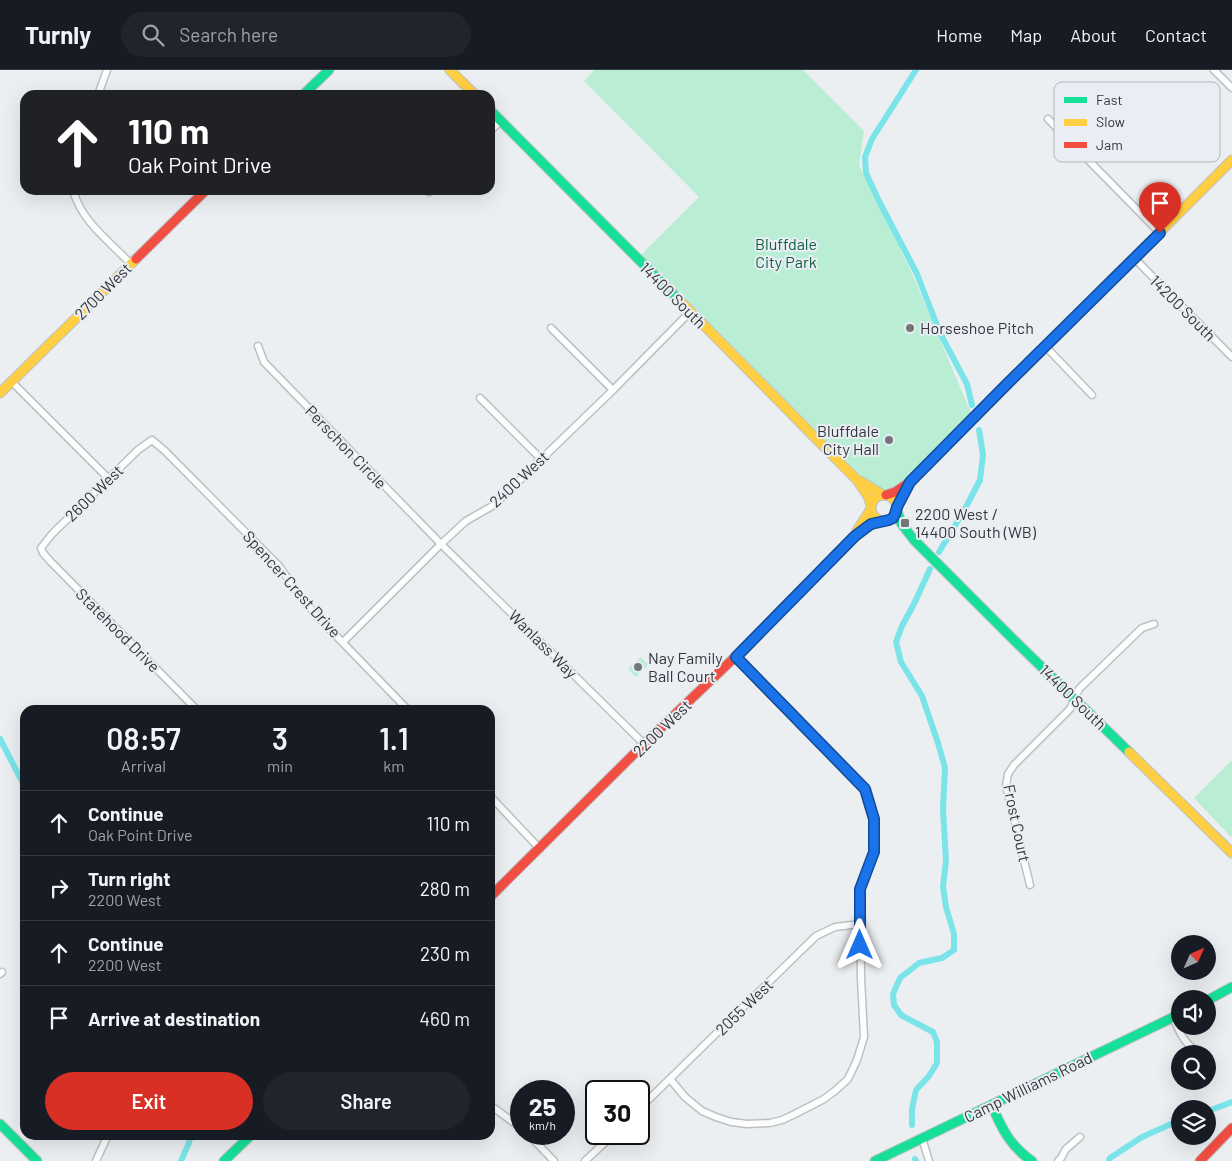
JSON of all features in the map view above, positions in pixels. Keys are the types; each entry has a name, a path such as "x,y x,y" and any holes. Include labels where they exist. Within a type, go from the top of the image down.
{"street":[{"path":"100,90 107,70"},
{"path":"308,90 329,70"},
{"path":"450,70 470,90"},
{"path":"1214,70 1232,88"},
{"name":"14400 South","path":"495,115 857,480 868,496 871,507"},
{"path":"1048,119 1054,125"},
{"path":"495,126 501,121"},
{"path":"910,482 893,518 883,521 874,517 871,507 875,499 895,492 910,482 1232,160"},
{"path":"1090,162 1160,233"},
{"path":"75,195 78,205 87,218 131,264"},
{"name":"2700 West","path":"0,393 201,195"},
{"name":"14200 South","path":"1134,258 1232,357"},
{"name":"2400 West","path":"343,642 466,521 494,505 613,390 690,312"},
{"path":"551,328 613,390"},
{"name":"Perschon Circle","path":"258,346 264,362 441,544"},
{"path":"1045,346 1092,395"},
{"path":"12,382 109,479"},
{"path":"480,398 542,459"},
{"name":"2600 West","path":"41,548 52,534 138,450 152,440"},
{"name":"Spencer Crest Drive","path":"152,440 279,566 315,614 403,705"},
{"name":"14400 South","path":"857,480 884,495"},
{"path":"884,495 893,499 897,509"},
{"name":"2200 West","path":"855,536 871,507"},
{"name":"14400 South","path":"897,509 901,523 914,540 1232,853"},
{"name":"14400 South","path":"883,521 914,540"},
{"name":"2200 West","path":"495,893 644,744 736,657 855,536 868,526 883,521"},
{"name":"Wanlass Way","path":"441,544 644,744"},
{"name":"Statehood Drive","path":"41,548 47,558 192,705"},
{"name":"Frost Court","path":"1030,885 1006,786 1010,769 1070,709 1079,688 1142,628 1154,624"},
{"path":"670,1079 685,1097 702,1111 731,1122 747,1124 770,1123 782,1120 824,1099 836,1090 848,1079 857,1060 864,1037 860,889 874,852 874,819 865,789 736,657"},
{"path":"495,801 540,849"},
{"name":"2055 West","path":"650,1098 816,936 835,927 860,924"},
{"path":"1216,996 1232,988"},
{"name":"Camp Williams Road","path":"875,1161 1171,1018"},
{"path":"992,1105 1008,1139 1025,1159"},
{"path":"495,1109 510,1120"},
{"path":"0,1124 37,1161"},
{"path":"1200,1161 1232,1128"},
{"path":"1060,1160 1065,1151 1080,1137"},
{"path":"922,1138 929,1161"},
{"path":"96,1161 106,1140"},
{"path":"224,1161 246,1140"},
{"path":"539,1145 554,1161"},
{"path":"585,1161 602,1145"}],"green space":[{"name":"Bluffdale City Park","path":"594,70 803,70 864,131 859,165 911,271 971,413 898,486 886,491 867,482 641,255 699,197 584,81"},
{"name":"Nay Family Ball Court","path":"641,657 648,665 636,677 628,669"},
{"path":"1232,760 1232,838 1194,798"}],"waterway":[{"path":"916,70 872,139 865,157 866,173 917,274 940,333 967,384 972,405"},
{"path":"939,552 980,480 983,455 979,430"},
{"path":"912,1125 912,1109 916,1090 929,1076 937,1063 937,1042 933,1032 901,1015 894,1005 893,994 900,978 919,963 942,958 954,950 954,934 946,907 943,886 946,861 943,809 945,768 922,696 901,662 896,642 930,569"},
{"path":"0,739 20,777"},
{"path":"1216,1108 1232,1102"},
{"path":"1109,1161 1110,1158 1142,1137 1171,1124"},
{"path":"181,1161 190,1140"}],"traffic: fast":[{"path":"308,90 329,70"},
{"path":"495,115 678,299"},
{"path":"897,507 909,483"},
{"path":"897,510 901,523 914,540 1129,752"},
{"path":"1216,996 1232,987"},
{"path":"875,1161 1171,1018"},
{"path":"992,1105 1012,1143 1032,1161"},
{"path":"0,1124 37,1161"},
{"path":"224,1161 246,1140"}],"traffic: slow":[{"path":"450,70 470,90"},
{"path":"1109,283 1232,160"},
{"path":"0,393 136,259"},
{"path":"678,299 857,480 868,496 871,505"},
{"path":"860,481 883,495"},
{"path":"884,495 893,499 897,508 893,517 884,521 875,517 871,508 875,499 884,495"},
{"path":"857,531 871,509"},
{"path":"735,657 855,536 868,526 881,521"},
{"path":"1129,752 1232,853"}],"traffic: jam":[{"path":"136,259 201,195"},
{"path":"886,495 895,492 910,482 1109,283"},
{"path":"495,892 644,744 735,657"},
{"path":"1200,1161 1232,1128"}],"place":[{"name":"Horseshoe Pitch","path":"910,328"},
{"name":"Bluffdale City Hall","path":"889,440"},
{"name":"2200 West / 14400 South (WB)","path":"905,523"},
{"name":"Nay Family Ball Court","path":"638,667"}],"route":[{"path":"860,945 860,889 874,852 874,819 865,789 736,657 855,536 871,524 893,518 910,482 1160,233"}]}
